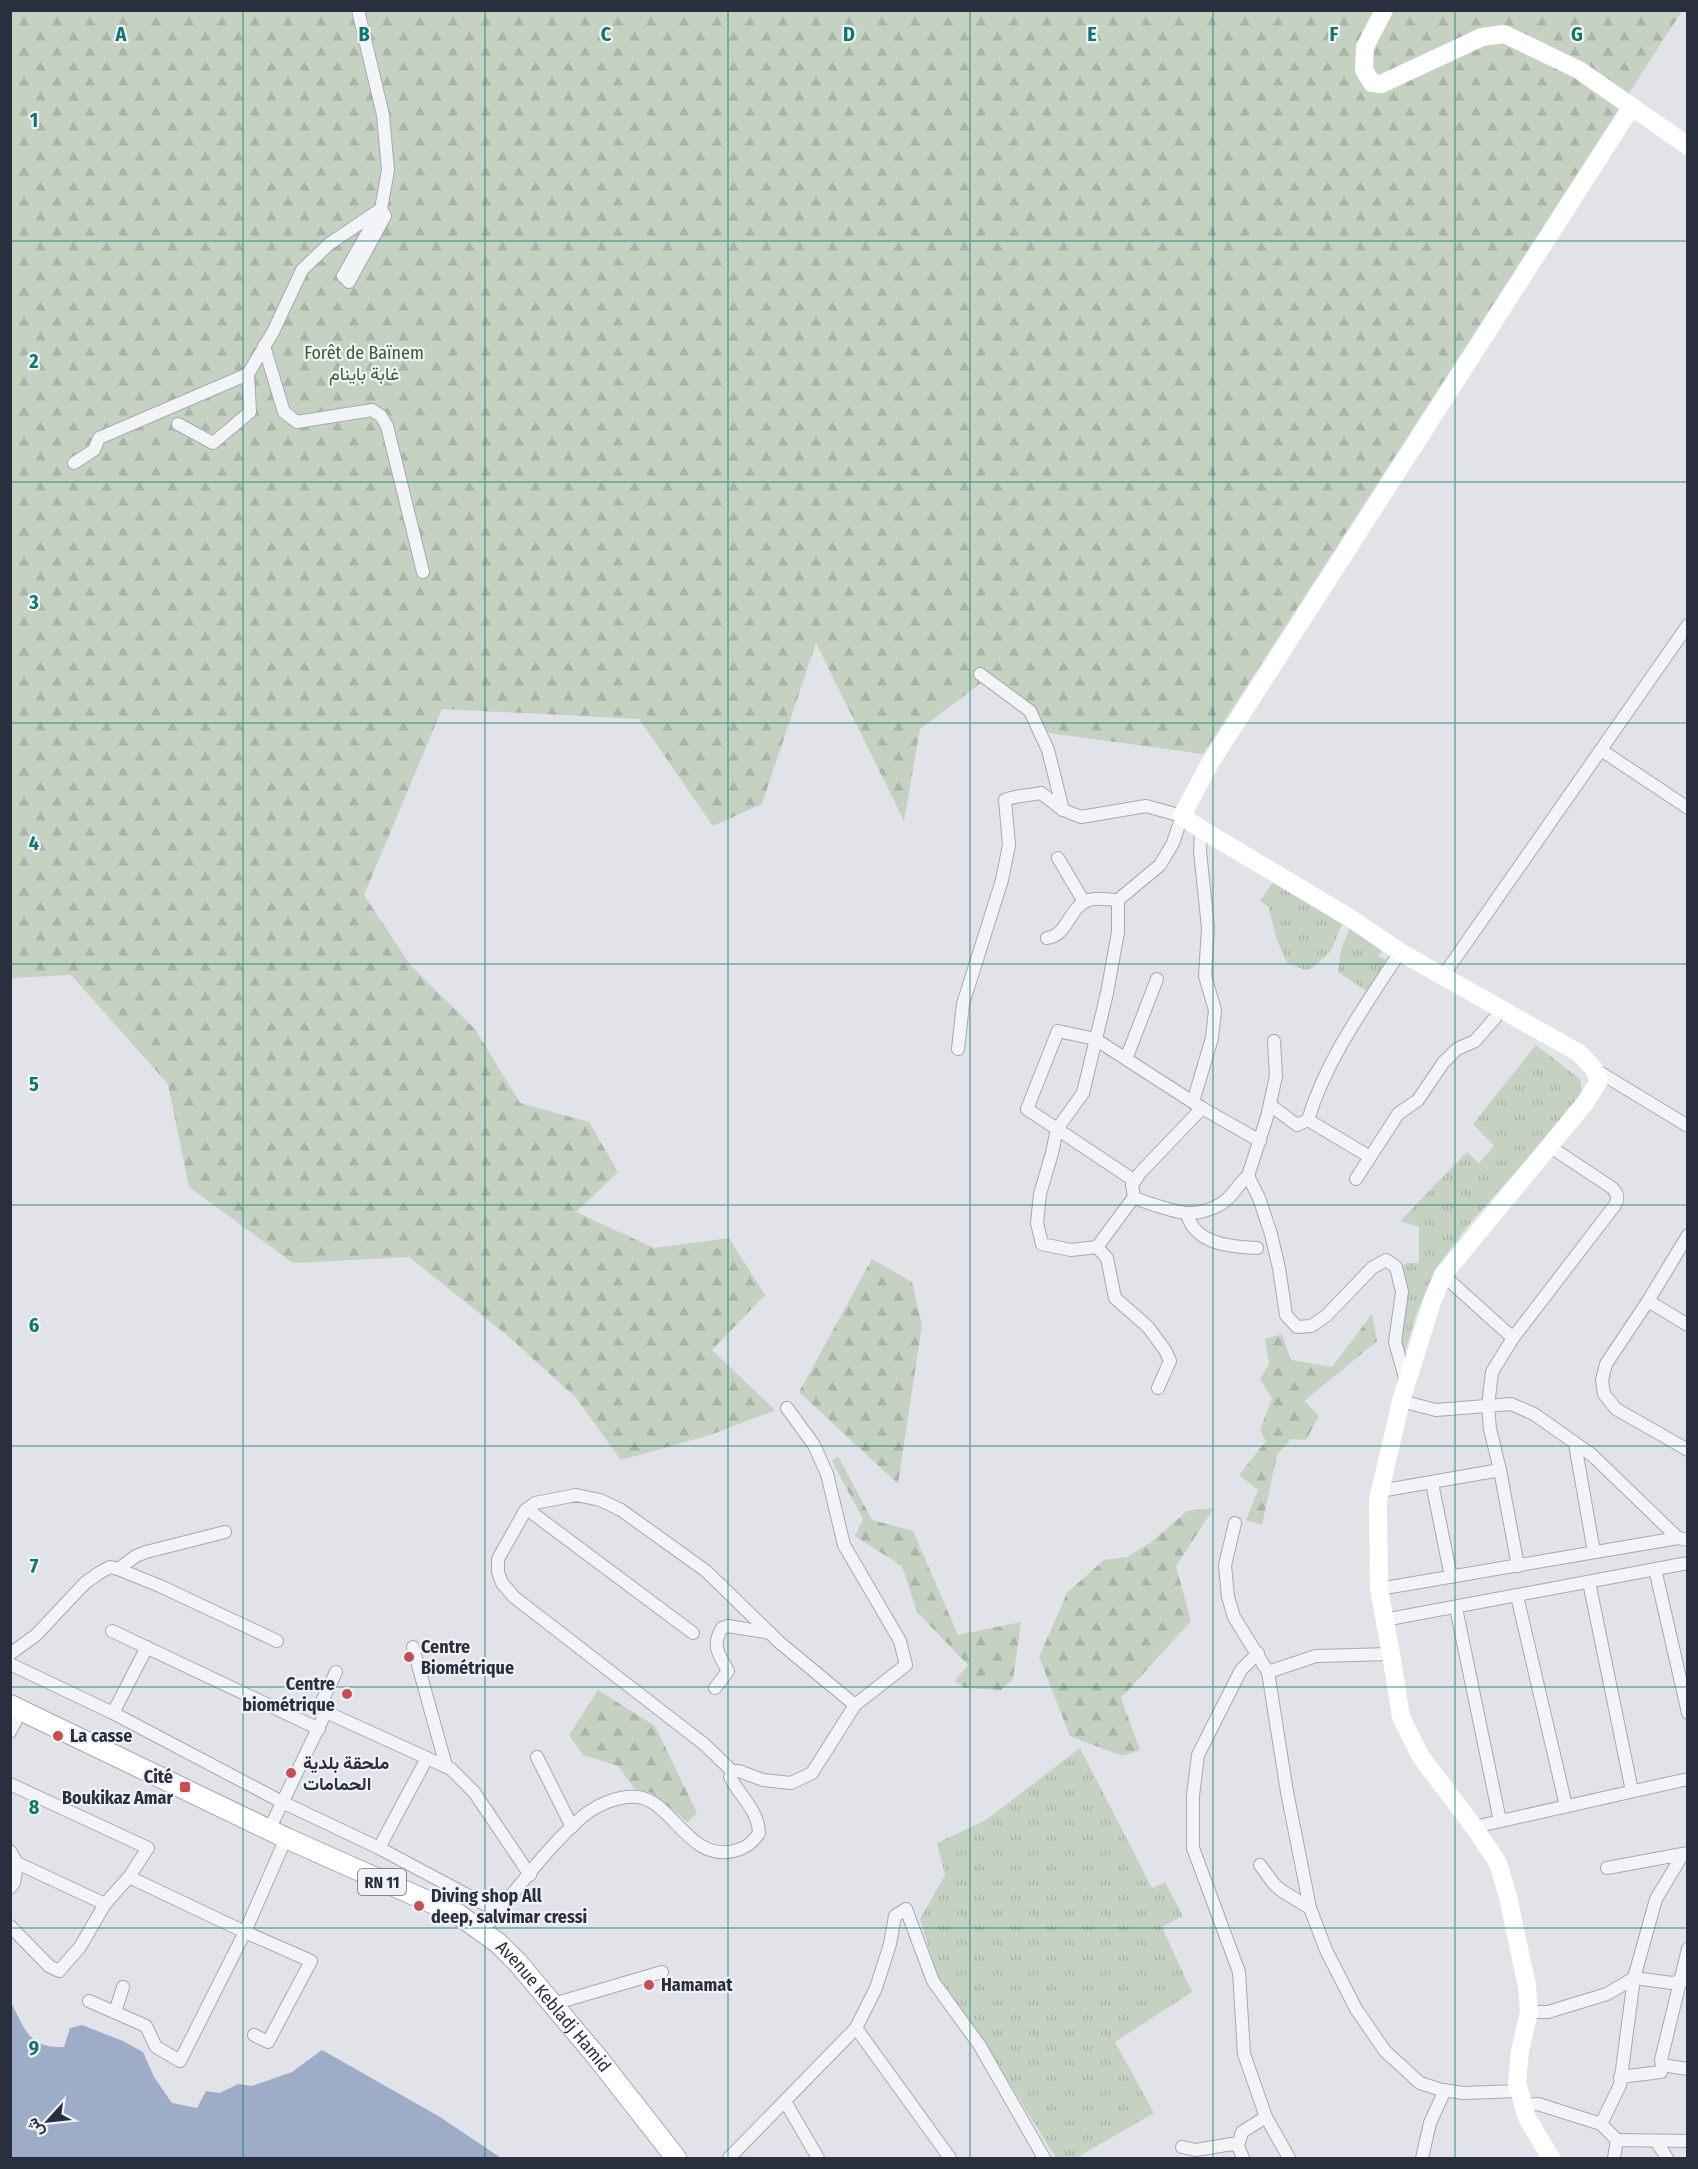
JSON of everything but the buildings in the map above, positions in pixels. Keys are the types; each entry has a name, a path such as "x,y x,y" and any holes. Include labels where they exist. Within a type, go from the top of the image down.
{"main road":[{"name":"Avenue Kebladj Hamid","path":"16,1708 278,1834 459,1915 498,1943 518,1963 597,2057 676,2158"}],"street":[{"path":"358,10 383,115 388,170 381,209 343,276 349,282 385,216 381,209"},
{"path":"1384,10 1365,47 1364,70 1372,83 1381,84 1482,37 1504,34 1579,70 1688,146"},
{"path":"1047,938 1054,937 1062,931 1077,906 1090,899 1118,900 1160,865 1173,843 1182,816 1216,753 1631,108"},
{"path":"178,424 213,443 250,412 248,374 302,270 329,244 381,209"},
{"path":"264,346 284,412 297,422 372,410 381,416 387,426 423,572"},
{"path":"74,463 94,450 99,438 248,374"},
{"path":"1443,976 1688,625"},
{"path":"980,674 1030,711 1048,750 1063,810"},
{"path":"1601,750 1688,808"},
{"path":"958,1049 963,1004 1004,868 1009,844 1005,800 1015,796 1041,793 1063,810 1081,817 1146,806 1182,816 1350,918 1400,952 1579,1053 1594,1069 1688,1126"},
{"path":"1200,829 1208,928 1205,976 1215,1010 1212,1038 1197,1105 1140,1173 1132,1185 1134,1197 1140,1202 1186,1214 1214,1208 1226,1200 1248,1176 1260,1141 1276,1076 1274,1041"},
{"path":"1058,858 1084,902"},
{"path":"1118,900 1118,932 1107,993 1083,1093 1057,1129 1040,1194 1037,1223 1042,1244 1071,1250 1097,1247 1134,1197"},
{"path":"1270,1105 1298,1125 1308,1120 1316,1092 1351,1029 1400,952"},
{"path":"1126,1059 1157,979"},
{"path":"1356,1179 1398,1114 1418,1100 1443,1063 1456,1049 1475,1041 1502,1010"},
{"path":"1135,1181 1027,1109 1058,1031 1095,1039 1197,1105 1260,1141"},
{"path":"1551,2158 1527,2118 1517,2083 1520,2051 1529,2012 1527,1986 1505,1885 1498,1863 1421,1757 1401,1717 1379,1589 1377,1533 1380,1491 1401,1401 1432,1302 1443,1275 1586,1103 1599,1081 1594,1069"},
{"path":"1308,1120 1370,1157"},
{"path":"1518,1566 1490,1429 1488,1406 1492,1371 1513,1338 1617,1200 1615,1191 1611,1187 1549,1146"},
{"path":"1248,1176 1259,1198 1271,1234 1280,1268 1286,1315 1297,1327 1311,1326 1326,1316 1372,1268 1386,1260 1396,1267 1402,1293 1395,1342 1407,1382"},
{"path":"1186,1214 1190,1225 1204,1237 1229,1247 1257,1248"},
{"path":"1688,1235 1606,1364 1602,1380 1604,1394 1616,1409 1688,1450"},
{"path":"1097,1247 1107,1258 1115,1298 1148,1327 1170,1361 1158,1388"},
{"path":"1443,1275 1513,1338"},
{"path":"1648,1301 1688,1324"},
{"path":"1401,1401 1436,1410 1511,1404 1534,1414 1592,1455 1683,1539"},
{"path":"733,1772 739,1771 763,1780 791,1783 812,1773 855,1705 906,1665 900,1641 844,1545 827,1474 814,1445 787,1408"},
{"path":"1575,1444 1594,1552"},
{"path":"1380,1491 1500,1470"},
{"path":"1432,1483 1450,1577"},
{"path":"733,1772 704,1744 514,1597 502,1583 498,1572 498,1559 527,1509 535,1503 576,1495 600,1500 621,1510 706,1571 770,1633 855,1705"},
{"path":"527,1509 693,1633"},
{"path":"1235,1523 1225,1565 1228,1597 1234,1617 1268,1672 1287,1792 1310,1908 1331,1960 1356,2009 1384,2051 1420,2083 1464,2093 1521,2098 1601,2124 1617,2140 1688,2141"},
{"path":"118,1569 146,1552 225,1532"},
{"path":"1379,1589 1683,1539"},
{"path":"1384,1620 1688,1563"},
{"path":"10,1654 36,1635 85,1583 110,1568 160,1586 277,1641"},
{"path":"1655,1569 1688,1713"},
{"path":"1589,1582 1632,1791"},
{"path":"1517,1596 1566,1806"},
{"path":"1456,1608 1500,1821"},
{"path":"715,1688 728,1671 716,1645 716,1639 722,1628 728,1626 770,1633"},
{"path":"112,1631 319,1729"},
{"path":"113,1713 147,1647"},
{"path":"413,1647 446,1766"},
{"path":"1258,1653 1241,1671 1198,1755 1193,1796 1193,1848 1239,1972 1244,2054 1266,2117 1289,2158"},
{"path":"1268,1672 1317,1656 1391,1654"},
{"path":"10,1664 113,1713 282,1802 379,1848 499,1912"},
{"path":"336,1672 321,1703 326,1712 446,1766 462,1778 530,1875"},
{"path":"10,1732 16,1708"},
{"path":"89,2001 146,2026 156,2047 180,2061 245,1932 278,1834 282,1802 326,1712"},
{"path":"537,1757 572,1827"},
{"path":"379,1848 427,1758"},
{"path":"482,1931 572,1827 584,1815 604,1803 621,1798 639,1797 658,1807 698,1844 730,1852 754,1842 759,1833 759,1824 755,1812 730,1778 733,1772"},
{"path":"1474,1827 1688,1779"},
{"path":"10,1784 148,1848 129,1877 105,1904 80,1947 59,1971 49,1966 10,1926"},
{"path":"10,1851 17,1863 105,1904"},
{"path":"1606,1868 1685,1853"},
{"path":"1601,2124 1620,2085 1634,1978 1656,1899 1685,1853"},
{"path":"10,1888 14,1883 17,1863"},
{"path":"1260,1865 1282,1891 1310,1908"},
{"path":"129,1877 311,1961 268,2042 254,2035"},
{"path":"729,2158 786,2103 856,2028 876,1988 890,1944 895,1916 906,1909 933,1981 980,2046 1044,2158"},
{"path":"1620,2077 1661,2072 1661,2060 1684,1980 1688,1949"},
{"path":"553,2004 662,1972"},
{"path":"1529,2012 1548,2012 1607,1994 1634,1978 1672,1983 1684,1980"},
{"path":"115,2012 123,1987"},
{"path":"856,2028 950,2158"},
{"path":"1662,2065 1688,2069"},
{"path":"1422,2158 1430,2123 1445,2090"},
{"path":"786,2103 818,2158"},
{"path":"1244,2158 1238,2146 1242,2132 1266,2117"},
{"path":"1614,2158 1617,2140"},
{"path":"1656,2141 1667,2158"},
{"path":"1182,2147 1196,2150 1232,2144 1238,2146"}],"green space":[{"name":"Forêt de Baïnem غابة باينام","path":"11,11 1682,11 1203,754 1049,733 981,683 920,729 904,821 816,643 762,804 713,826 639,719 442,709 364,895 411,966 475,1029 520,1103 589,1122 618,1172 576,1212 654,1248 729,1238 765,1295 712,1350 775,1410 710,1435 621,1460 576,1398 508,1336 409,1257 293,1263 189,1187 168,1084 71,975 11,978"},
{"path":"1273,882 1342,924 1331,951 1311,969 1305,970 1287,963 1277,940 1268,906 1260,901"},
{"path":"1350,927 1384,948 1378,956 1386,960 1368,992 1338,972 1341,950"},
{"path":"1536,1045 1580,1079 1582,1092 1577,1104 1470,1223 1435,1270 1416,1315 1404,1356 1401,1337 1407,1283 1401,1267 1406,1263 1419,1263 1419,1227 1400,1221 1467,1152 1479,1163 1494,1146 1473,1124"},
{"path":"872,1259 912,1282 922,1325 898,1484 799,1392"},
{"path":"1372,1314 1377,1341 1304,1401 1319,1416 1306,1440 1291,1439 1277,1455 1262,1525 1246,1520 1258,1490 1239,1475 1266,1441 1260,1430 1272,1398 1260,1379 1269,1364 1265,1339 1282,1334 1291,1360 1332,1367"},
{"path":"838,1456 872,1520 913,1531 958,1635 1021,1622 1013,1679 1001,1690 965,1688 955,1681 968,1665 917,1612 902,1566 855,1536 863,1519 832,1461"},
{"path":"1214,1508 1176,1566 1191,1621 1121,1698 1140,1750 1122,1756 1070,1736 1039,1657 1067,1593 1104,1560 1127,1557 1150,1543 1187,1511"},
{"path":"598,1690 655,1726 697,1813 688,1822 652,1793 635,1789 618,1766 583,1755 569,1735"},
{"path":"1080,1748 1152,1888 1165,1882 1183,1916 1162,1927 1192,1992 1115,2042 1154,2113 1076,2158 1056,2158 985,2044 939,1981 920,1919 945,1875 937,1843 986,1820"}],"water":[{"path":"10,2001 29,2035 42,2044 64,2047 70,2028 82,2025 123,2041 143,2052 154,2077 172,2103 197,2108 206,2091 220,2093 238,2084 252,2086 292,2072 322,2050 440,2117 501,2158 11,2158"}],"place":[{"name":"Centre Biométrique","path":"409,1657"},
{"name":"Centre biométrique","path":"347,1694"},
{"name":"La casse","path":"58,1736"},
{"name":"ملحقة بلدية الحمامات","path":"291,1773"},
{"name":"Cité Boukikaz Amar","path":"185,1787"},
{"name":"Diving shop All deep, salvimar cressi","path":"419,1906"},
{"name":"Hamamat","path":"649,1985"}]}
